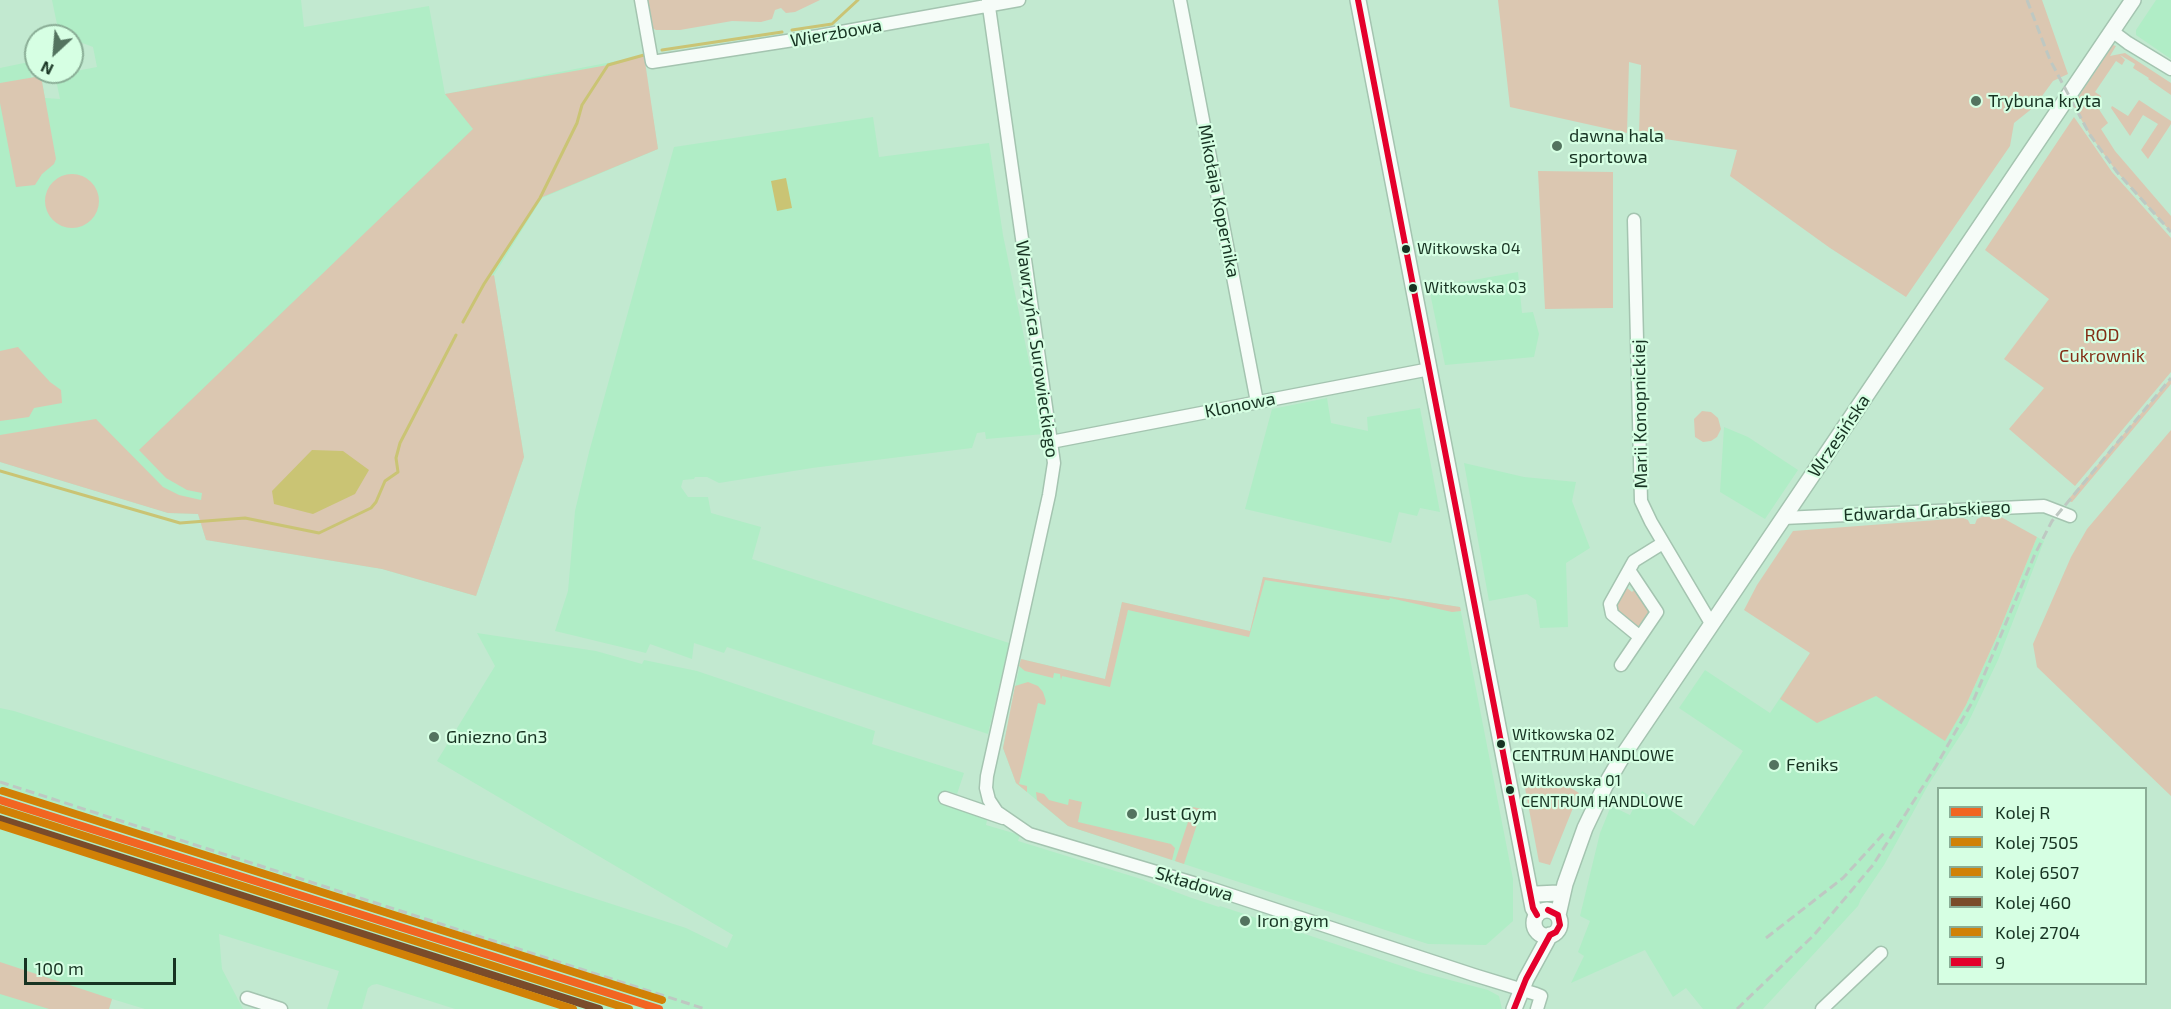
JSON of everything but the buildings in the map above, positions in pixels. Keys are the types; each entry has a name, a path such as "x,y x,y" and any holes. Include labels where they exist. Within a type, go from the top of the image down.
{"street":[{"name":"Wierzbowa","path":"641,0 652,62 819,36 988,3 1019,0"},
{"name":"Mikołaja Kopernika","path":"1180,0 1257,402"},
{"path":"1358,0 1533,888 1533,908 1560,920 1558,929 1545,934"},
{"name":"Wrzesińska","path":"1548,913 1562,889 1585,828 1605,786 2133,0"},
{"name":"Wawrzyńca Surowieckiego","path":"988,3 1053,455 1053,474 991,757 988,794"},
{"path":"2112,31 2128,44 2171,69"},
{"name":"Marii Konopnickiej","path":"1634,220 1641,501 1712,625"},
{"name":"Klonowa","path":"1051,442 1430,369"},
{"name":"Edwarda Grabskiego","path":"1783,519 2044,506 2070,516"},
{"path":"1640,637 1612,614 1610,604 1634,561 1663,543"},
{"path":"1621,665 1657,612 1629,570"},
{"path":"960,803 988,794"},
{"name":"Składowa","path":"988,794 997,812 1029,834 1210,888 1521,989"},
{"name":"Składowa","path":"945,798 1006,819"},
{"path":"1533,888 1562,889"},
{"path":"1545,934 1536,928 1534,921 1548,913"},
{"path":"1514,1009 1521,989 1537,960 1545,934"},
{"path":"1822,1009 1881,953"},
{"path":"1521,989 1541,996 1537,1009"},
{"path":"250,1004 281,1009"}],"shaded area":[{"path":"52,0 301,0 304,27 429,6 445,94 643,56 658,149 542,198 494,275 524,457 476,596 382,569 206,540 198,514 168,513 0,462 0,68 24,63 24,84 42,84 45,98 60,99 57,84 84,84 84,69 97,67 93,47 84,44 84,24 57,24"},
{"path":"2156,0 2171,0 2171,59 2136,35 2136,30"},
{"path":"873,117 879,157 989,143 1003,235 1044,434 986,439 985,432 977,433 972,448 812,468 719,483 707,477 695,477 683,480 681,487 688,497 708,497 711,513 761,527 752,559 1009,643 988,734 727,647 724,653 694,643 692,659 650,644 646,653 555,631 568,591 575,511 589,452 674,147"},
{"path":"786,178 792,208 777,211 771,181"},
{"path":"1518,272 1522,313 1533,312 1539,334 1534,357 1445,365 1429,288"},
{"path":"1327,398 1331,423 1368,431 1367,417 1420,408 1440,512 1420,508 1417,516 1399,512 1391,543 1245,509 1272,409"},
{"path":"1724,427 1748,437 1798,470 1765,519 1720,492"},
{"path":"312,450 343,451 369,470 355,494 313,514 274,504 272,491"},
{"path":"1464,463 1524,477 1576,482 1572,501 1590,548 1566,563 1568,627 1540,628 1536,600 1527,594 1489,601"},
{"path":"2037,537 2044,541 1998,660 1967,725 1927,787 1884,865 1858,906 1763,1009 1703,1009 1686,988 1673,997 1645,950 1571,983 1584,956 1578,952 1590,921 1580,916 1600,833 1611,806 1630,815 1642,791 1694,826 1743,751 1679,708 1705,670 1770,713 1810,653 1945,740 1966,705 1998,634"},
{"path":"1263,577 1460,607 1513,879 1513,921 1486,945 1428,944 1068,826 1016,783 1003,748 1021,659 1105,679 1122,602 1250,631"},
{"path":"477,633 596,651 642,664 644,660 697,671 875,731 872,744 964,773 957,794 947,791 943,804 987,820 986,825 1020,835 1018,841 1141,879 1219,907 1423,973 1488,990 1499,996 1502,1009 455,1009 377,984 368,988 362,1009 327,1009 339,971 219,934 222,969 243,1009 145,1009 112,999 109,1009 0,1009 0,708 686,928 727,948 733,935 437,761 495,666"}],"green space":[{"path":"646,0 820,0 795,12 786,13 781,8 775,10 772,19 761,22 732,21 680,30 656,30 650,27"},
{"path":"1498,0 2042,0 2068,74 2053,81 2034,107 2014,123 2010,146 1906,297 1830,248 1730,176 1737,150 1639,135 1641,65 1629,62 1627,133 1510,107"},
{"path":"2113,45 2116,46 2110,56 2125,53 2171,83 2171,95 2133,68 2135,64 2120,55 2125,60 2122,65 2116,61 2095,92 2101,96 2098,104 2108,123 2101,129 2115,151 2171,216 2171,232 2117,172 2090,135 2073,105"},
{"path":"644,55 658,149 540,198 491,276 494,275 524,457 476,596 382,569 206,540 198,514 168,513 0,462 0,435 96,419 163,487 179,495 201,500 202,493 187,490 166,478 139,450 473,129 445,94 608,65"},
{"path":"24,79 24,84 42,84 56,159 35,185 16,187 0,103 0,83"},
{"path":"2139,100 2171,121 2148,159 2141,150 2158,124 2143,115 2130,136 2111,108 2112,106 2128,116"},
{"name":"ROD Cukrownik","path":"2074,117 2112,172 2171,238 2171,372 2075,486 2009,429 2044,388 2004,359 2049,299 1985,250"},
{"path":"1538,171 1613,172 1613,308 1545,309"},
{"path":"72,174 82,176 91,182 97,191 99,201 97,211 91,220 82,226 72,228 62,226 53,220 47,211 45,201 47,191 53,182 62,176"},
{"path":"18,347 50,382 61,390 62,403 34,408 29,417 0,421 0,351"},
{"path":"2171,378 2171,384 2072,502 2067,501"},
{"path":"1702,411 1711,412 1718,418 1721,429 1717,437 1711,441 1703,442 1695,437 1694,419"},
{"path":"2171,430 2171,796 2037,667 2033,644 2071,557 2087,529"},
{"path":"2001,517 2037,537 1998,634 1966,705 1945,741 1876,696 1817,723 1780,699 1810,653 1744,610 1757,585 1793,531 1963,518 1970,524 1975,524 1977,519"},
{"path":"1263,577 1460,607 1461,611 1452,612 1390,598 1389,600 1265,580 1249,637 1128,610 1110,687 1062,676 1061,680 1060,674 1054,673 1053,678 1025,671 1019,666 1021,659 1105,679 1122,602 1250,631"},
{"path":"1627,588 1632,592 1634,590 1651,613 1639,630 1616,612 1616,604"},
{"path":"1028,682 1038,686 1046,701 1045,705 1038,703 1019,784 1027,786 1027,792 1016,783 1003,748 1015,686"},
{"path":"1560,781 1579,793 1550,865 1539,862 1525,788"},
{"path":"1036,792 1044,794 1049,800 1068,805 1069,799 1082,802 1078,822 1171,844 1175,848 1172,860 1068,826 1037,800"},
{"path":"1193,807 1202,809 1184,864 1175,861"},
{"path":"0,962 112,999 109,1009 49,1009 0,994"}],"waterway":[{"path":"792,30 832,24 858,0"},
{"path":"662,50 782,32"},
{"path":"463,322 484,284 540,198 577,123 582,105 608,65 644,55"},
{"path":"0,471 180,523 245,518 319,533 371,508 385,481 398,472 396,458 400,443 456,335"}],"railway":[{"path":"2027,0 2050,60 2090,135 2117,172 2171,232"},
{"path":"1737,1009 1814,935 1873,865 1936,766 1974,699 2035,554 2052,521 2171,378"},
{"path":"0,782 705,1009"},
{"path":"1766,938 1843,878 1886,831"}],"rail line":[{"name":"6507","path":"3,791 662,1000"},
{"name":"R","path":"0,800 659,1009"},
{"name":"7505","path":"0,809 629,1009"},
{"name":"460","path":"0,819 599,1009"},
{"name":"2704","path":"0,825 573,1009"}],"transit line":[{"name":"9","path":"1358,0 1533,908 1537,915"},
{"name":"9","path":"1514,1009 1526,979 1550,935 1556,932 1560,925 1558,915 1548,910"}],"place":[{"name":"Trybuna kryta","path":"1976,101"},
{"name":"dawna hala sportowa","path":"1557,146"},
{"name":"Witkowska 04","path":"1406,249"},
{"name":"Witkowska 03","path":"1413,288"},
{"name":"Gniezno Gn3","path":"434,737"},
{"name":"Witkowska 02 CENTRUM HANDLOWE","path":"1501,744"},
{"name":"Feniks","path":"1774,765"},
{"name":"Witkowska 01 CENTRUM HANDLOWE","path":"1510,790"},
{"name":"Just Gym","path":"1132,814"},
{"name":"Iron gym","path":"1245,921"}]}
